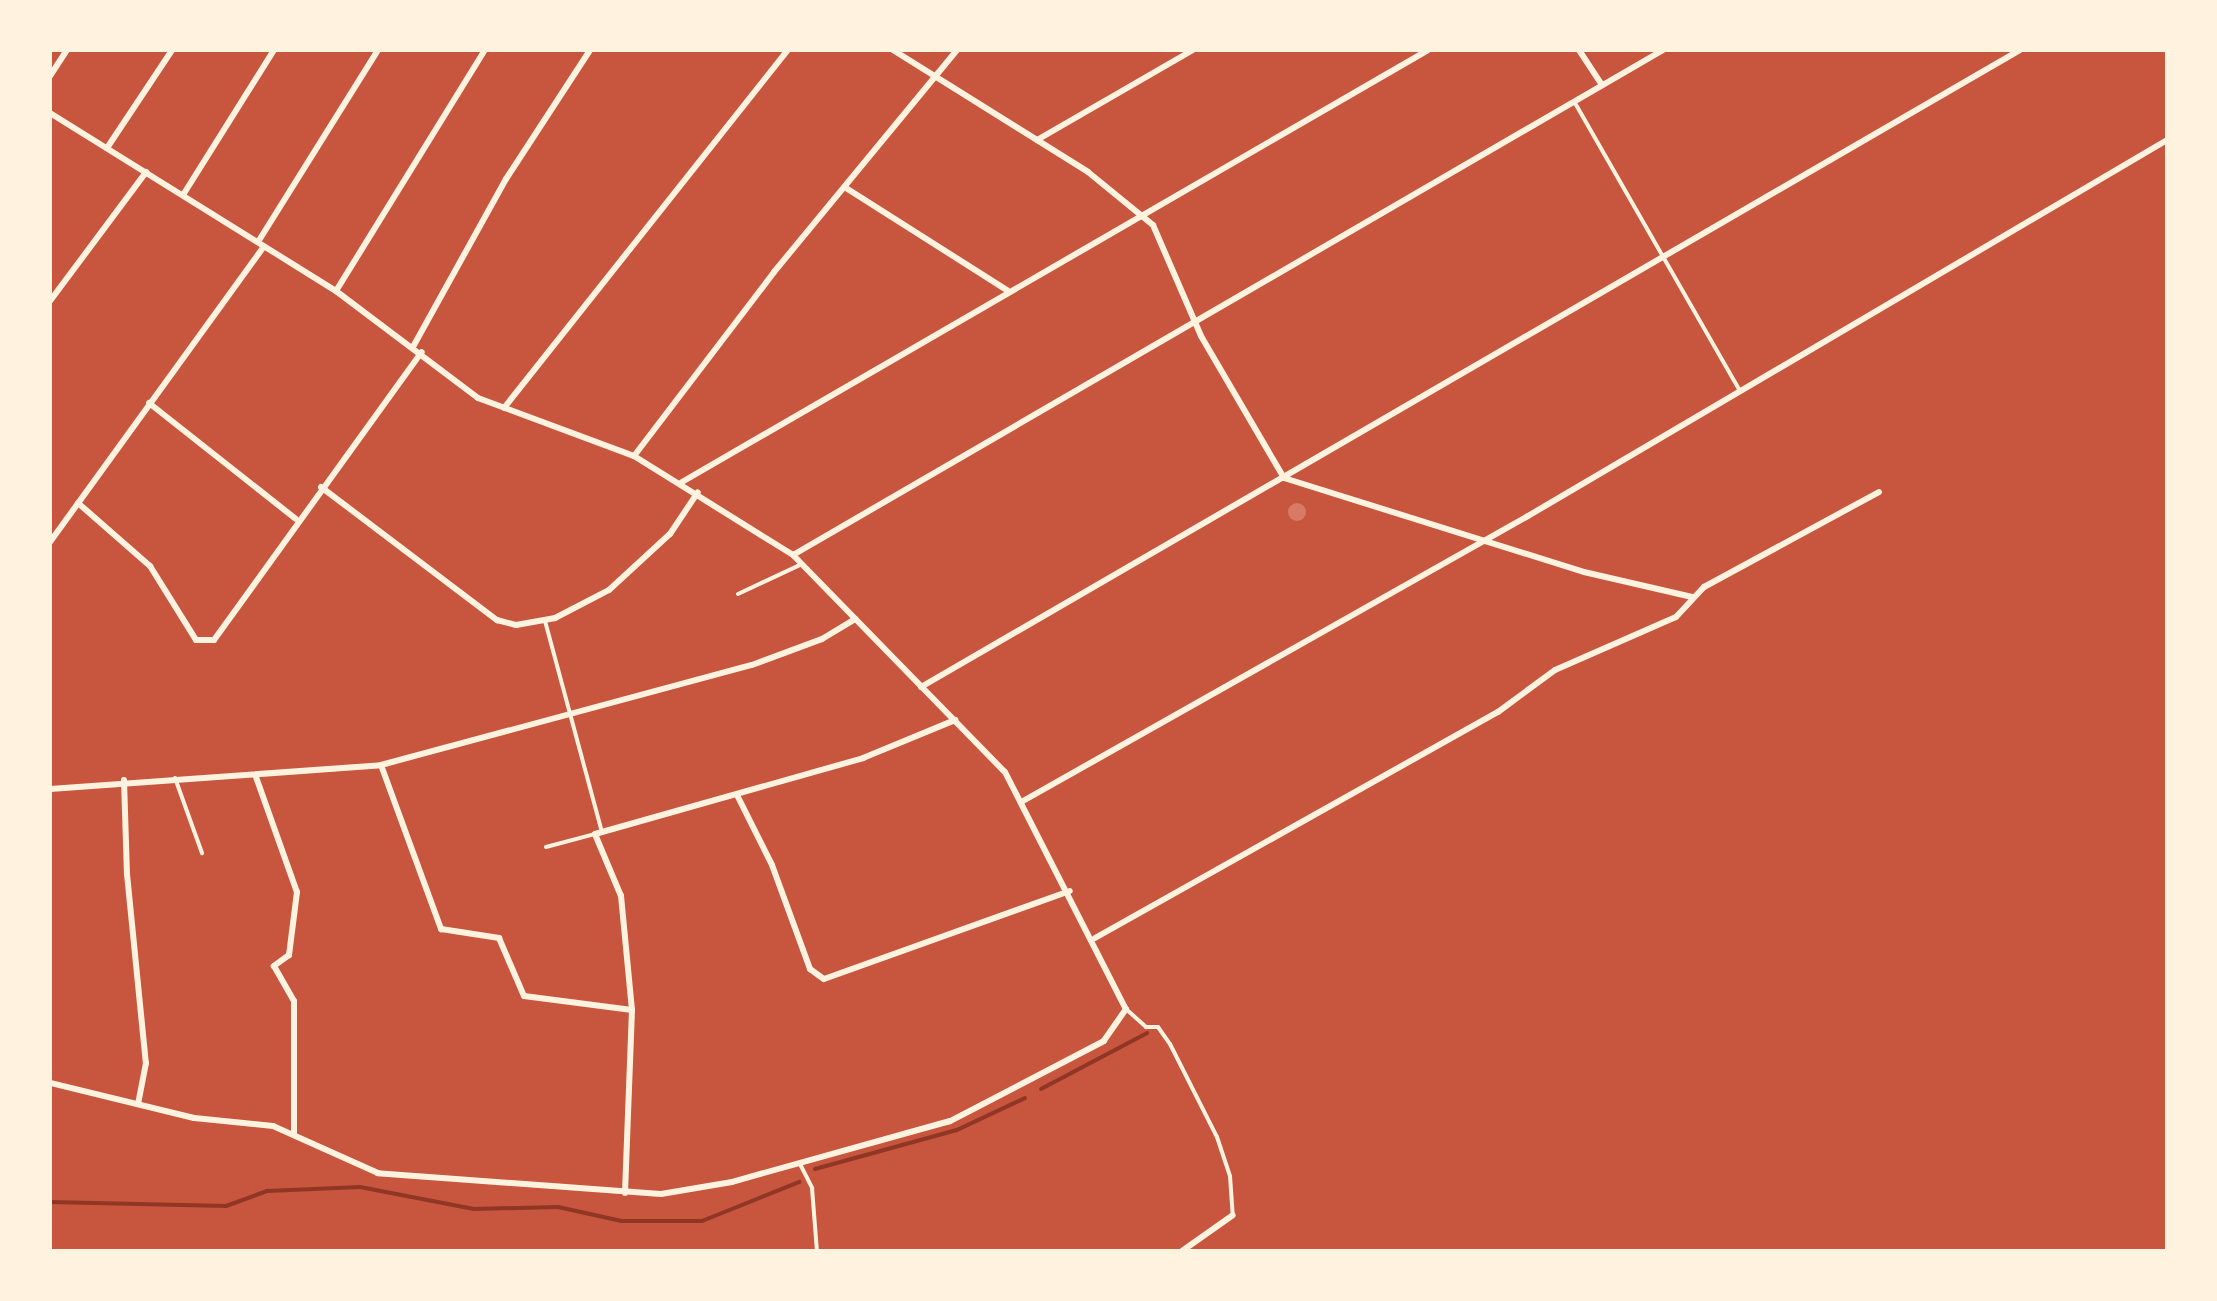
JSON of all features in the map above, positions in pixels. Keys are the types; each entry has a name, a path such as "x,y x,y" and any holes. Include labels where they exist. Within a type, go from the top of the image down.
{"street":[{"path":"50,76 67,50"},
{"path":"107,148 172,50"},
{"path":"183,194 274,50"},
{"path":"50,542 261,244 378,50"},
{"path":"336,291 485,50"},
{"path":"414,346 506,179 590,50"},
{"path":"504,408 788,50"},
{"path":"892,50 1037,140 1142,213 1174,264 1197,320 1284,478 1480,540 1692,598"},
{"path":"634,456 932,76 958,50"},
{"path":"1037,140 1193,50"},
{"path":"682,482 1428,50"},
{"path":"1579,50 1602,85"},
{"path":"793,556 1663,50"},
{"path":"921,687 2020,50"},
{"path":"50,1083 294,1133 378,1173 625,1193 699,1188 950,1121 1104,1041 1126,1009 1095,938 1023,801 955,720 793,556 698,492 634,456 465,390 422,352 336,291 51,116"},
{"path":"1023,801 2167,140"},
{"path":"50,300 146,172"},
{"path":"846,188 1008,290"},
{"path":"78,504 150,566 182,622 204,644 230,620 296,518 422,352"},
{"path":"149,403 296,518"},
{"path":"321,487 497,620 545,622 632,573 698,492"},
{"path":"1095,938 1498,712 1556,670 1676,617 1692,598 1879,492"},
{"path":"50,789 124,780 256,777 381,765 566,712 752,665 822,639 855,619"},
{"path":"625,1193 632,1010 621,896 599,833 738,797 955,720"},
{"path":"381,765 441,929 499,938 524,996 632,1010"},
{"path":"256,777 297,892 289,954 274,971 294,1001 294,1133"},
{"path":"124,780 126,874 146,1063 138,1104"},
{"path":"738,797 817,976 838,978 1070,890"},
{"path":"1182,1251 1233,1215"}],"lane":[{"path":"1575,103 1666,256 1739,390"},
{"path":"738,594 802,564"},
{"path":"545,622 599,833 546,847"},
{"path":"175,778 202,853"},
{"path":"1126,1009 1146,1027 1158,1027 1170,1044 1217,1136 1230,1176 1233,1215"},
{"path":"800,1164 812,1188 817,1251"}],"building":[{"path":"1297,503 1304,505 1304,519 1297,521 1290,519 1288,512 1290,505"}],"waterway":[{"path":"1041,1089 1147,1033"},
{"path":"815,1169 957,1130 1025,1098"},
{"path":"50,1202 226,1206 267,1191 360,1187 474,1209 558,1207 621,1221 702,1221 799,1182"}]}
